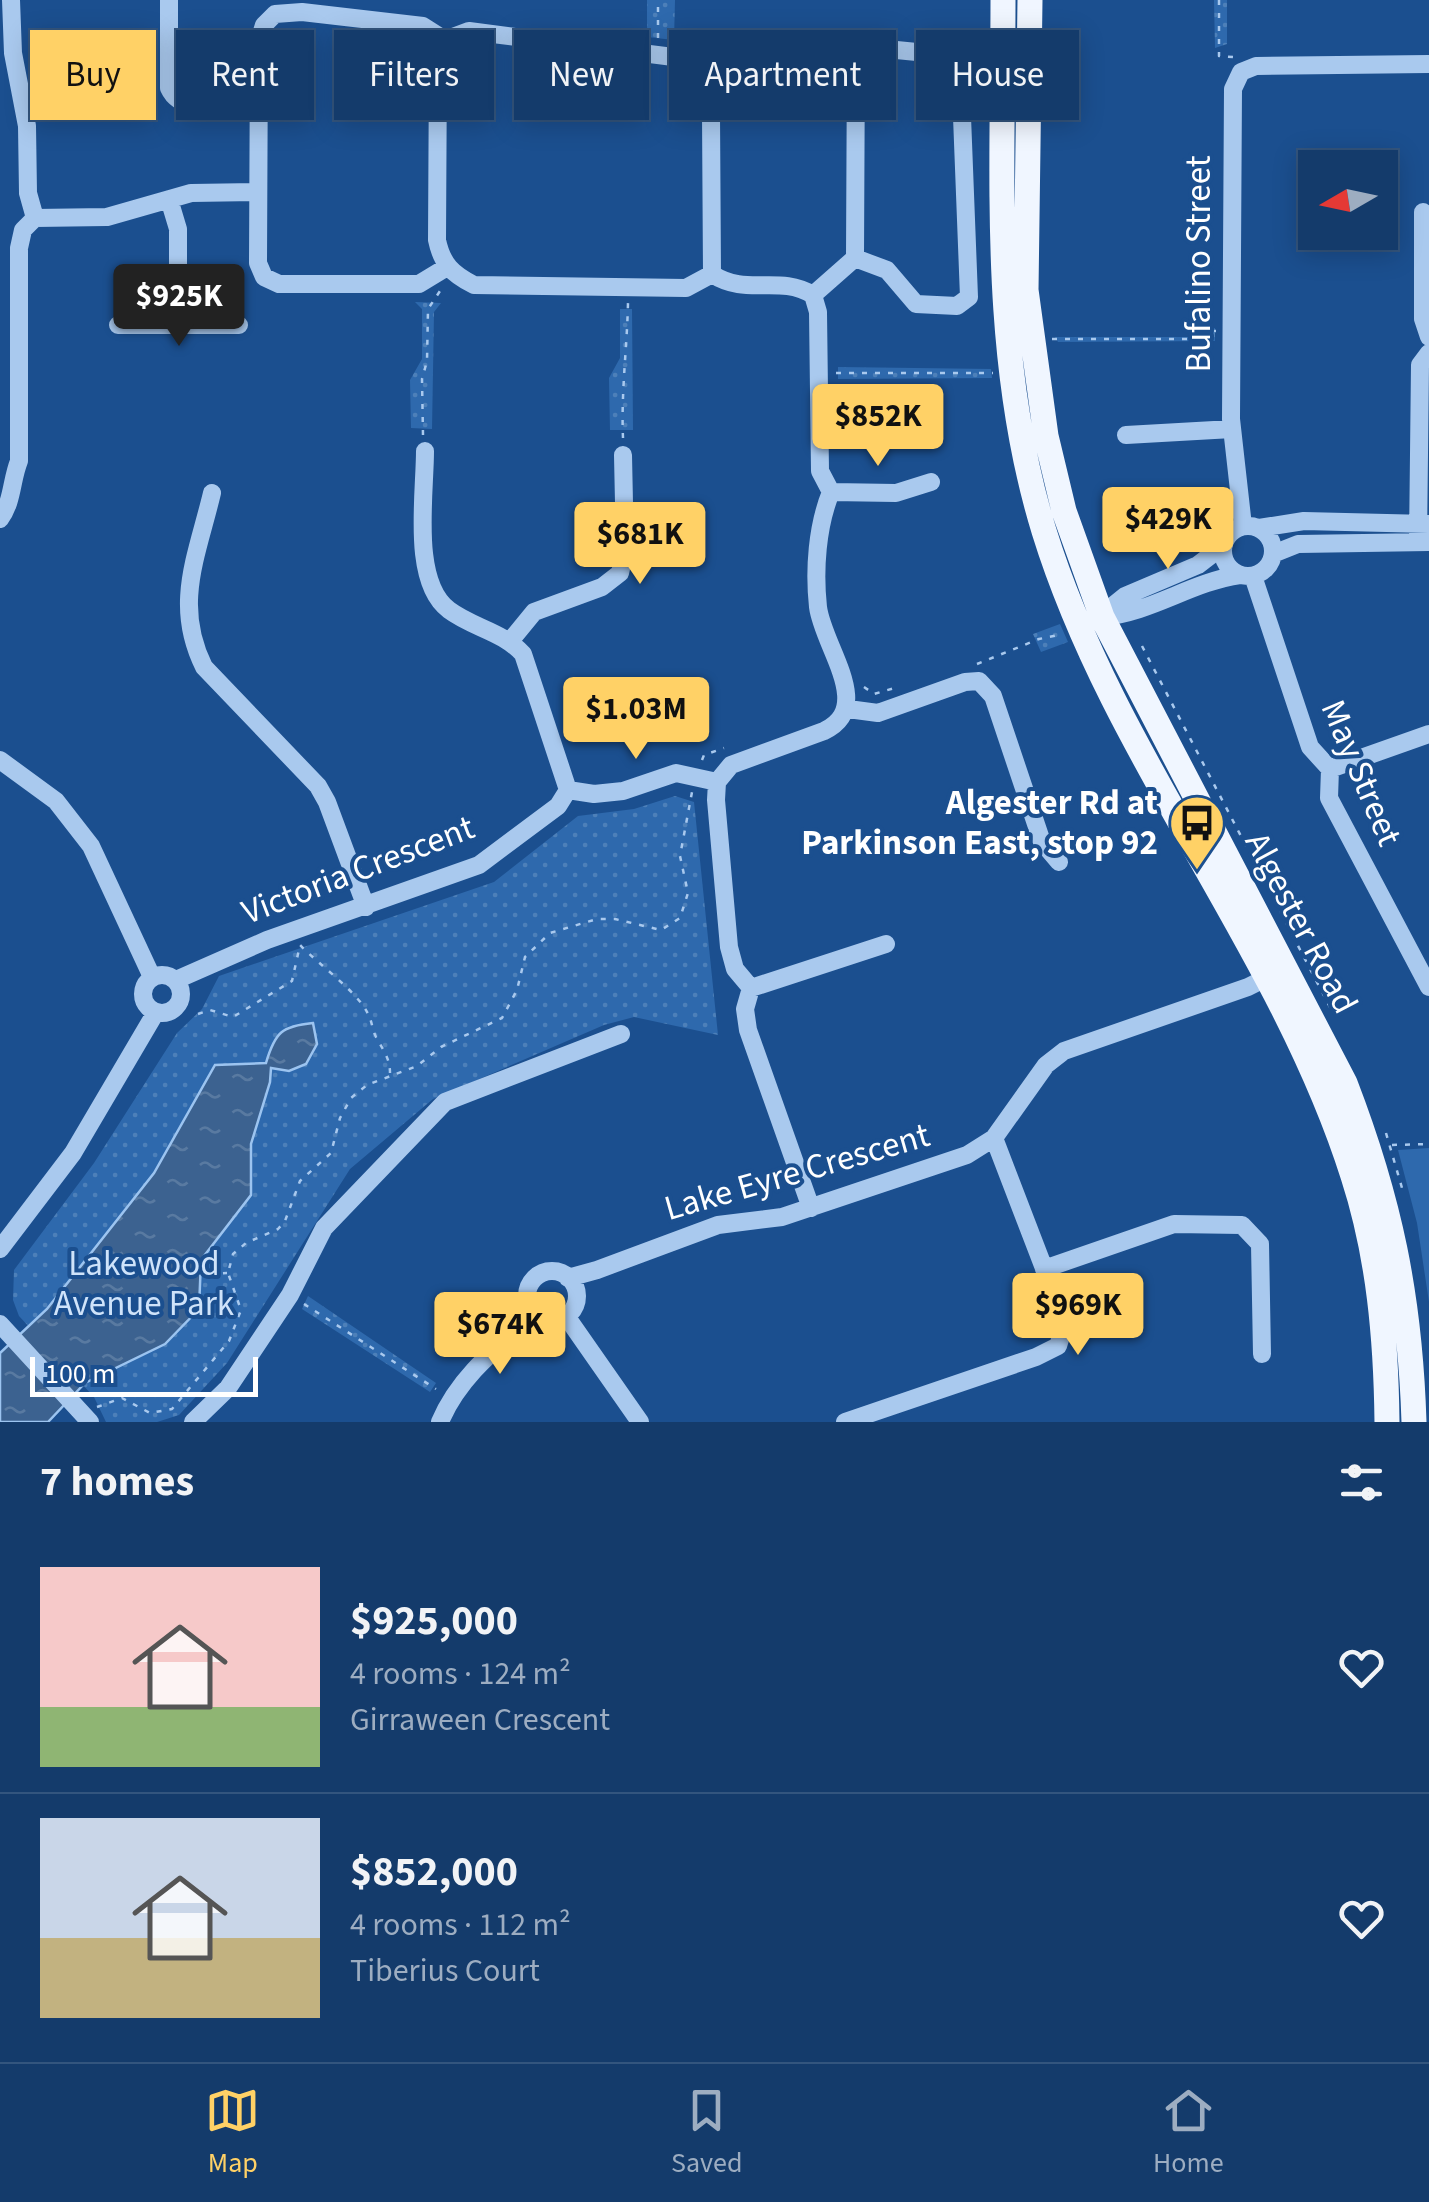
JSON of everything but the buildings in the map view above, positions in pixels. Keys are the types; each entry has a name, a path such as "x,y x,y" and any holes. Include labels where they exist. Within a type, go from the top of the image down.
{"main road":[{"name":"Algester Road","path":"1003,0 1004,305 1012,384 1044,532 1276,973 1345,1083 1374,1158 1388,1208 1404,1294 1414,1422"},
{"name":"Algester Road","path":"1030,0 1026,290 1046,436 1091,622"},
{"name":"Algester Road","path":"1276,973 1354,1178 1378,1288 1387,1422"}],"street":[{"path":"11,0 13,52 28,126 28,193 35,218"},
{"path":"169,0 168,88 176,100"},
{"path":"262,30 275,14 288,11 422,26 428,30"},
{"path":"494,34 658,54 705,64 714,82 712,274"},
{"path":"855,258 888,270 916,304 957,306 968,297 960,65 956,58 947,55 896,50"},
{"path":"1241,72 1256,66 1429,64"},
{"name":"Bufalino Street","path":"1241,72 1233,89 1232,430 1251,527"},
{"path":"259,120 258,263 264,277 279,284 419,284 443,270"},
{"path":"438,120 437,240 443,270"},
{"path":"813,295 855,258 856,120"},
{"path":"0,519 11,500 11,481 19,461 18,248 23,230 35,218 118,216 191,193 258,192"},
{"path":"169,199 178,229 178,325"},
{"path":"1423,212 1423,320 1429,338"},
{"path":"443,270 474,285 686,288 712,274"},
{"path":"712,274 730,286 796,285 813,295 818,312 820,471 831,492 820,519 818,609 846,689 848,708 839,724 731,765 717,782 729,947 735,969 751,988"},
{"path":"118,325 239,325"},
{"path":"1424,533 1420,365 1429,354"},
{"path":"1126,436 1232,430"},
{"path":"425,451 424,572 432,592 449,610 510,640 523,654 568,790 594,794 622,791 676,773 717,782"},
{"path":"510,640 534,612 602,587 620,573 624,551 624,455"},
{"path":"831,492 896,493 931,482"},
{"path":"212,492 187,599 192,644 204,667 318,786 366,907"},
{"path":"1091,622 1125,596 1198,565 1224,544 1231,532 1304,522 1424,533"},
{"path":"1091,622 1130,615 1204,582 1246,576 1267,568 1273,554 1270,539 1251,527"},
{"path":"1273,554 1298,544 1424,533"},
{"path":"1224,544 1228,566 1246,576"},
{"name":"May Street","path":"1246,576 1310,747 1330,769 1329,798 1429,987"},
{"path":"848,708 878,713 978,681 992,696 1042,842 1059,862"},
{"path":"1330,769 1429,734"},
{"path":"0,760 56,800 91,846 152,977"},
{"name":"Victoria Crescent","path":"176,980 266,940 478,865 558,806 568,790"},
{"path":"751,988 886,944"},
{"name":"Lake Eyre Crescent","path":"568,1278 718,1225 782,1217 967,1156 994,1138 1046,1064 1064,1052 1276,973"},
{"path":"164,974 176,980 182,992 179,1004 169,1012 156,1012 146,1005 143,993 152,977 164,974"},
{"path":"751,988 745,1009 748,1030 811,1208"},
{"path":"0,1248 73,1153 156,1012"},
{"path":"194,1422 228,1388 290,1295 324,1228 445,1102 621,1034"},
{"path":"845,1422 1058,1346 1065,1323 994,1138"},
{"path":"1044,1268 1174,1224 1242,1225 1260,1244 1262,1354"},
{"path":"545,1272 561,1273 568,1278 574,1285 576,1300 566,1316 550,1320 536,1314 527,1298 531,1282 545,1272"},
{"path":"440,1422 450,1398 483,1360 536,1314"},
{"path":"566,1316 640,1422"},
{"path":"2,1326 84,1415"}],"path":[{"path":"658,0 658,54"},
{"path":"1219,0 1219,56 1232,55 1241,72"},
{"path":"425,451 422,379 427,362 428,309 444,282 443,270"},
{"path":"624,455 621,384 627,369 628,286"},
{"path":"1051,339 1200,339 1201,331 1218,331 1219,309 1232,309"},
{"path":"820,373 998,373"},
{"path":"84,1415 122,1398 150,1413 172,1409 229,1341 241,1310 228,1273 233,1254 286,1221 300,1182 331,1153 340,1118 351,1098 367,1085 418,1066 441,1047 502,1018 517,990 525,957 550,933 597,919 615,919 661,930 680,918 688,892 680,856 696,775"},
{"path":"198,1014 210,1010 233,1017 292,981 300,944 368,1013 390,1060 390,1075"},
{"path":"1390,1146 1429,1144"},
{"path":"171,1275 228,1273"},
{"path":"290,1295 450,1398"}],"green space":[{"path":"647,0 675,0 674,30 669,30 669,39 649,37"},
{"path":"1214,0 1227,0 1227,44 1215,48"},
{"path":"415,302 441,303 434,312 432,429 411,428 410,380 422,359 422,309"},
{"path":"620,309 632,309 633,430 610,430 609,378 620,358"},
{"path":"1198,328 1215,328 1215,341 1058,342 1055,337 1197,337"},
{"path":"838,367 991,369 992,378 838,379"},
{"path":"1060,624 1068,642 1041,652 1033,634"},
{"name":"Lakewood Avenue Park","path":"675,796 694,802 718,1035 634,1017 604,1025 433,1099 350,1169 227,1363 179,1415 157,1422 106,1422 94,1397 19,1316 13,1300 14,1270 94,1163 177,1033 202,1009 219,976 494,882 578,816 634,809"},
{"path":"1429,1148 1429,1302 1417,1223 1398,1150"},
{"path":"308,1296 436,1383 430,1392 302,1309"}],"water":[{"path":"313,1023 317,1044 306,1064 289,1071 271,1068 251,1144 251,1195 201,1260 199,1309 165,1344 85,1383 48,1422 0,1422 0,1353 47,1309 154,1173 215,1065 266,1063 281,1032"}],"place":[{"name":"Algester Rd at Parkinson East, stop 92","path":"1197,872"}]}
